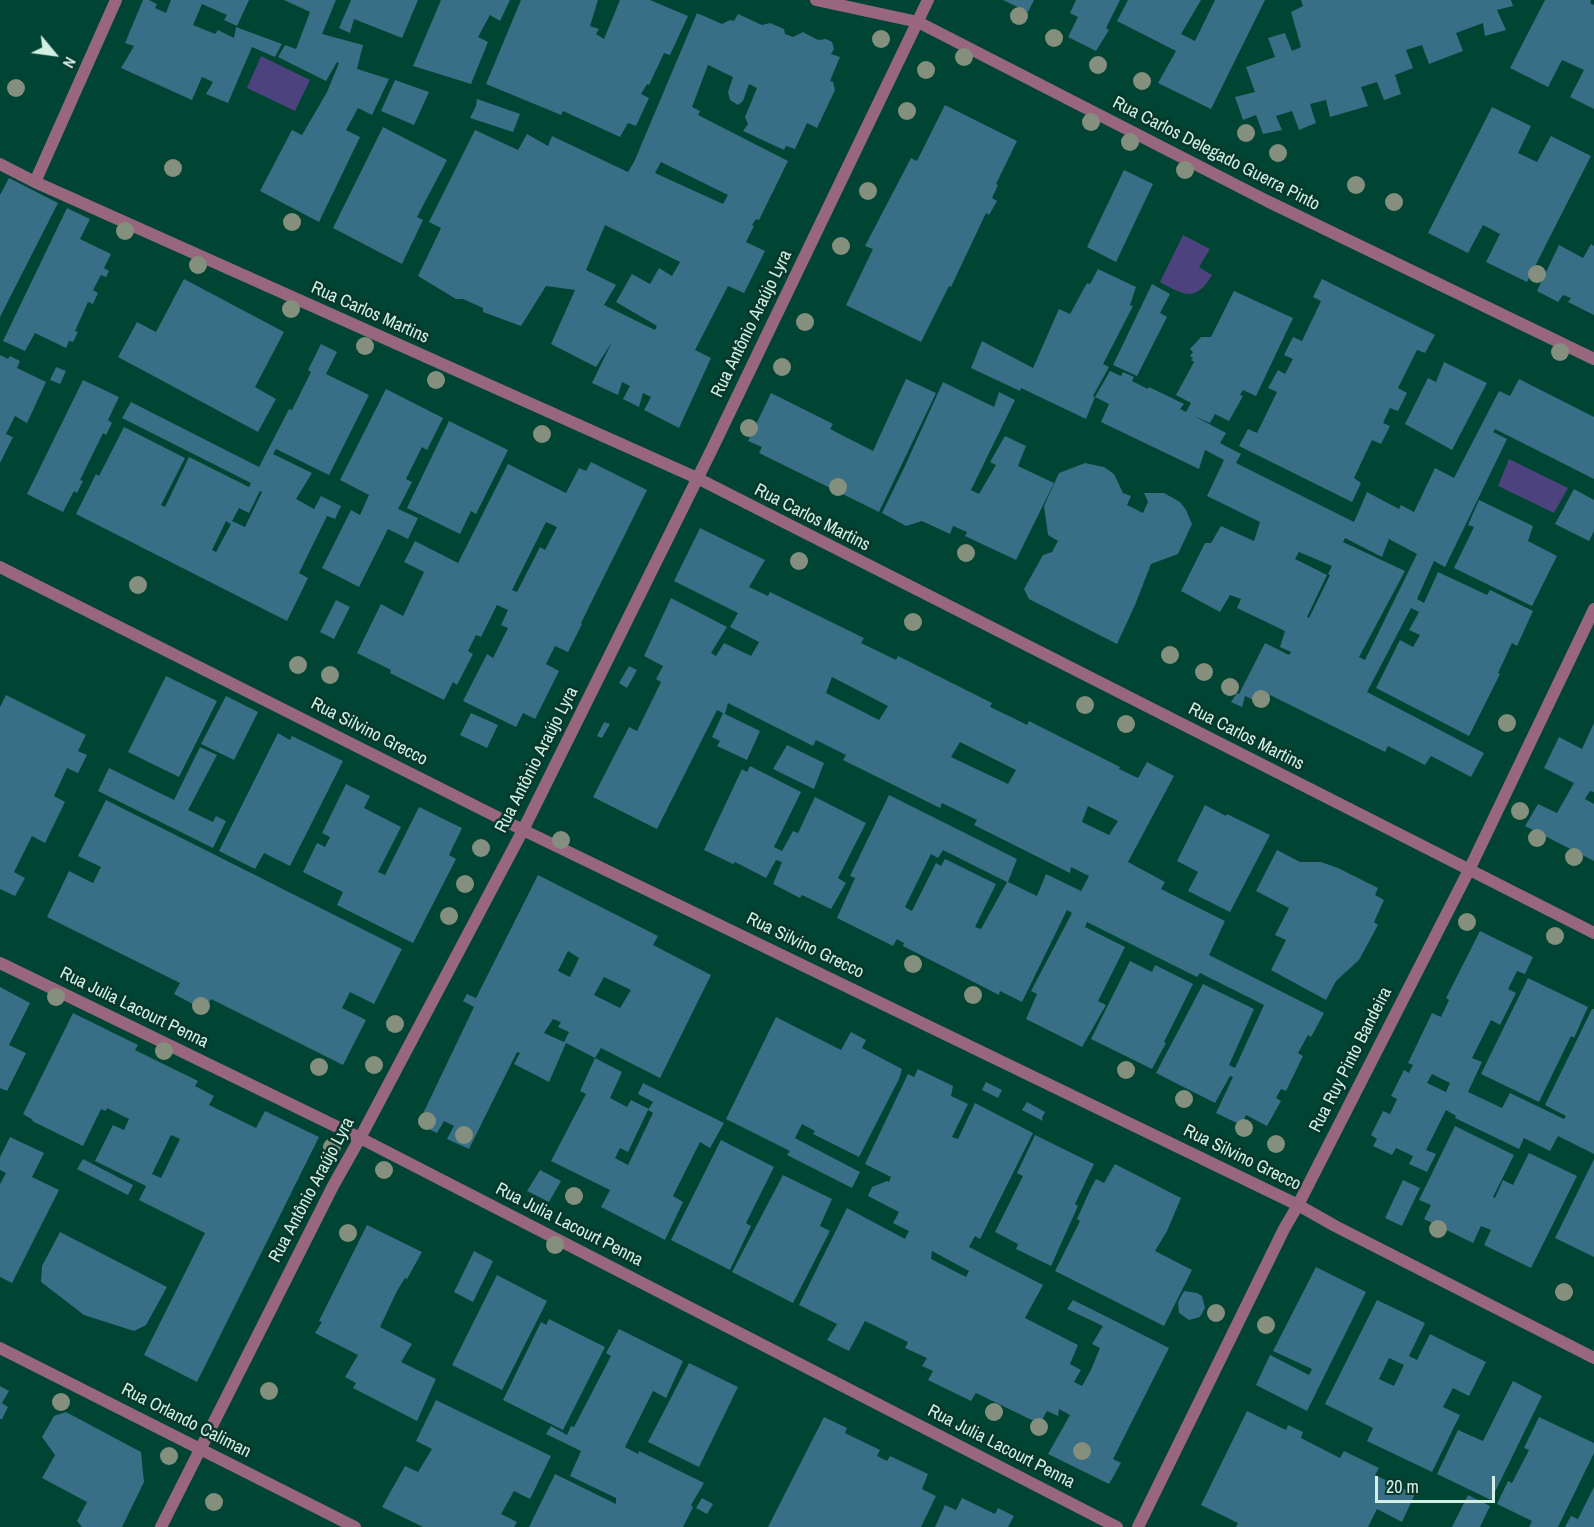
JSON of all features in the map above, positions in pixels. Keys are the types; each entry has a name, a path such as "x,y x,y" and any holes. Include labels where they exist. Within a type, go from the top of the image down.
{"street":[{"path":"35,182 116,0"},
{"name":"Rua Carlos Delegado Guerra Pinto","path":"816,0 918,22 1267,201 1594,359"},
{"name":"Rua Antônio Araújo Lyra","path":"161,1527 333,1186 523,830 697,478 928,0"},
{"name":"Rua Carlos Martins","path":"0,164 35,182 697,478 1594,933"},
{"name":"Rua Silvino Grecco","path":"0,567 523,830 1298,1205 1594,1358"},
{"name":"Rua Ruy Pinto Bandeira","path":"1138,1527 1284,1229 1469,870 1594,609"},
{"name":"Rua Julia Lacourt Penna","path":"0,963 360,1138 1117,1527"},
{"name":"Rua Orlando Caliman","path":"0,1348 355,1527"}],"shaded area":[{"path":"261,56 310,80 295,111 247,88"},
{"path":"1183,235 1210,249 1199,267 1212,275 1200,290 1189,294 1160,282"},
{"path":"1509,459 1568,488 1554,513 1498,486"}],"building":[{"path":"143,0 157,4 155,8 166,13 171,0 249,0 237,26 224,20 227,15 202,4 193,25 215,34 218,30 234,38 236,27 282,44 275,57 252,47 228,103 206,94 213,82 202,77 192,100 121,68 134,46 125,43"},
{"path":"284,0 336,0 322,34 363,45 357,69 389,79 372,115 358,108 346,130 360,137 319,222 260,191 292,130 302,135 327,92 339,63 337,62 326,81 278,57 285,45 296,49 310,12"},
{"path":"351,0 418,0 402,38 354,19 350,33 339,28"},
{"path":"441,0 510,0 500,21 490,15 478,37 488,42 471,84 413,66"},
{"path":"521,0 598,0 590,26 599,29 596,34 604,39 620,0 650,0 688,16 670,55 664,53 649,85 647,84 641,94 649,98 636,126 628,123 620,137 563,111 561,115 486,84"},
{"path":"1003,0 1034,0 1028,12"},
{"path":"1076,0 1120,0 1106,28 1109,30 1096,51 1068,37 1078,17 1070,13"},
{"path":"1128,0 1201,0 1181,34 1195,41 1215,0 1265,0 1211,109 1158,83 1176,51 1117,21"},
{"path":"1301,0 1511,0 1513,6 1497,10 1506,30 1485,36 1483,23 1456,33 1463,51 1429,64 1422,45 1406,50 1413,68 1395,75 1401,94 1384,100 1377,82 1361,87 1368,106 1330,117 1326,100 1310,104 1316,123 1299,130 1292,111 1276,116 1282,130 1263,134 1256,115 1243,120 1235,97 1255,92 1246,67 1275,57 1268,38 1285,33 1292,51 1301,47 1291,12 1303,6"},
{"path":"1545,0 1591,0 1590,3 1594,5 1594,109 1570,97 1584,70 1562,60 1548,87 1510,68"},
{"path":"697,13 722,24 730,20 734,21 738,14 762,25 770,23 784,29 785,34 793,37 803,32 818,40 826,39 832,42 834,49 831,54 840,57 830,81 833,82 835,90 817,128 807,123 795,149 786,146 784,150 743,131 748,124 745,117 757,88 749,84 743,101 738,105 730,100 728,92 733,77 708,65 692,107 700,111 698,115 788,161 759,220 756,219 752,225 754,226 746,242 765,251 744,293 728,286 695,350 711,358 679,428 644,410 651,397 643,393 639,407 623,399 630,386 622,382 618,395 592,383 612,342 596,367 551,344 575,290 546,286 521,326 483,312 483,308 463,299 456,299 418,276 441,228 429,222 475,130 518,150 527,134 548,146 552,136 628,172","holes":["661,162 728,195 723,204 655,173","605,225 680,262 672,276 659,268 650,284 632,274 616,302 657,326 655,330 604,305 616,285 586,270"]},
{"path":"395,80 429,92 414,125 381,111"},
{"path":"477,99 520,114 513,132 470,118"},
{"path":"945,105 1017,141 996,184 998,185 992,198 997,201 989,215 986,213 951,287 949,286 921,342 846,305 873,249 865,246 911,158 917,161"},
{"path":"1492,107 1531,126 1518,153 1537,162 1551,136 1591,156 1527,282 1486,262 1500,234 1483,225 1468,253 1428,233"},
{"path":"383,127 447,160 417,217 423,220 402,264 333,228"},
{"path":"1124,170 1153,184 1116,262 1087,247"},
{"path":"9,178 58,203 0,317 0,195"},
{"path":"67,208 90,219 80,239 111,254 104,268 109,271 106,277 101,275 93,290 98,293 93,304 88,302 75,331 78,332 73,342 69,341 66,348 35,333 25,351 3,341"},
{"path":"1591,244 1594,246 1594,315 1568,302 1571,298 1563,295 1558,302 1537,291 1559,245 1583,258"},
{"path":"1098,269 1136,287 1130,305 1133,306 1103,364 1109,367 1093,396 1095,397 1086,419 1021,388 1020,391 971,368 982,341 1033,368 1059,309 1070,314 1087,283 1090,284"},
{"path":"184,279 284,332 255,387 276,399 258,432 118,357 137,322 156,332"},
{"path":"1322,279 1435,335 1425,353 1417,350 1398,388 1407,393 1398,411 1390,408 1383,423 1390,426 1381,444 1372,440 1354,478 1361,483 1352,502 1239,446 1248,429 1257,433 1277,392 1268,388 1278,370 1285,374 1293,359 1284,355 1293,337 1302,341 1321,301 1313,297"},
{"path":"1152,284 1170,294 1160,313 1167,317 1137,376 1113,365"},
{"path":"1234,291 1293,318 1256,396 1243,390 1240,395 1243,396 1229,421 1215,414 1210,423 1194,416 1226,433 1220,443 1241,454 1236,463 1354,522 1367,492 1399,509 1401,505 1414,512 1435,468 1454,478 1499,391 1510,396 1519,379 1594,417 1594,479 1495,429 1493,432 1507,439 1445,567 1434,561 1417,599 1424,603 1438,572 1487,595 1490,590 1533,611 1517,646 1512,643 1498,673 1500,674 1469,736 1376,688 1400,640 1413,647 1420,635 1409,630 1419,612 1411,608 1367,692 1484,753 1471,777 1431,756 1425,765 1388,746 1385,752 1270,695 1264,705 1245,696 1242,707 1231,702 1237,693 1239,694 1265,643 1289,655 1291,652 1280,647 1285,631 1237,608 1241,599 1230,595 1220,612 1181,591 1205,543 1211,543 1221,526 1254,541 1260,522 1207,496 1224,460 1205,450 1199,469 1101,422 1109,404 1095,397 1110,371 1121,376 1123,372 1134,377 1132,381 1184,404 1180,409 1186,412 1191,403 1176,395 1194,362 1191,360 1193,358 1190,356 1193,352 1190,349 1201,337 1211,337","holes":["1345,538 1382,557 1389,539 1417,554 1365,660 1359,657 1405,571 1343,542","1299,552 1332,566 1328,574 1330,575 1309,618 1307,617 1327,575 1295,559"]},
{"path":"321,344 337,352 326,374 369,395 329,475 276,449 273,454 312,473 296,499 314,509 321,496 341,506 335,519 327,516 299,573 308,578 287,621 76,514 96,474 99,476 124,427 185,458 161,505 165,507 189,457 249,487 251,483 122,418 131,402 259,467 289,409 292,410 311,372 308,370","holes":["260,491 262,492 245,527 232,521 239,508 249,513","226,521 231,524 216,552 212,550"]},
{"path":"0,355 8,359 10,356 20,361 17,368 46,382 27,423 15,416 6,434 13,437 0,463"},
{"path":"1444,362 1487,383 1452,450 1405,424 1428,378 1436,382"},
{"path":"56,367 66,371 60,384 50,380"},
{"path":"906,379 936,393 879,512 759,453 762,447 748,441 771,393 833,424 830,429 873,451"},
{"path":"83,380 119,397 108,420 112,423 106,435 103,433 80,480 83,481 77,493 74,491 63,512 27,494"},
{"path":"943,382 994,407 999,392 1015,400 971,490 979,494 996,465 990,462 1005,436 1026,446 1018,466 1054,483 1016,560 965,536 967,532 953,526 950,534 922,521 906,526 882,513"},
{"path":"386,389 443,418 427,450 422,447 406,479 412,482 398,509 418,518 408,539 388,529 359,587 322,568 351,510 360,515 369,495 340,480"},
{"path":"449,421 508,450 476,514 471,511 460,534 407,508"},
{"path":"591,462 647,490 568,652 555,646 546,664 559,671 535,719 523,713 516,727 463,701 487,654 493,658 508,628 501,625 508,610 497,605 481,637 476,635 468,651 473,654 457,685 453,682 444,700 390,673 391,670 357,653 381,604 403,616 424,572 404,562 415,541 458,563 508,464 566,493 579,468 586,471","holes":["546,522 557,527 545,550 540,547 517,592 512,590"]},
{"path":"1085,463 1104,467 1114,474 1123,493 1131,496 1127,505 1143,513 1148,502 1144,493 1164,493 1180,502 1192,524 1178,554 1151,564 1117,644 1029,599 1024,589 1043,555 1052,552 1058,541 1048,535 1044,506 1059,473"},
{"path":"1574,489 1594,500 1594,531 1589,541 1555,524"},
{"path":"1479,500 1533,526 1528,541 1557,556 1532,606 1454,568 1474,527 1468,525"},
{"path":"700,528 765,560 749,587 768,596 770,592 864,638 861,643 896,660 898,656 992,703 990,707 1027,725 1029,721 1138,778 1147,762 1174,776 1128,862 1165,882 1161,889 1225,921 1209,955 1324,1013 1311,1037 1308,1035 1298,1053 1303,1056 1286,1091 1281,1089 1276,1098 1281,1101 1267,1126 1246,1115 1241,1125 1216,1113 1233,1077 1230,1076 1215,1103 1156,1073 1203,984 1254,1009 1229,1065 1235,1068 1264,1005 1200,973 1197,977 1087,922 1085,927 1125,947 1098,1001 1106,1005 1082,1047 1026,1019 1037,994 1031,991 1072,913 1067,910 1022,1002 1000,991 999,995 903,946 904,943 897,939 893,946 837,918 855,878 850,876 889,795 1017,859 1008,882 1037,896 1046,874 1081,891 1089,876 1071,867 1070,873 974,825 977,820 942,803 940,808 843,760 846,755 816,740 813,746 728,703 725,714 760,731 747,760 717,746 720,741 712,737 723,713 717,710 657,829 593,797 629,727 637,731 661,682 656,679 663,666 644,656 671,598 727,627 711,653 716,656 724,643 751,656 759,642 730,627 738,613 674,581","holes":["832,677 888,706 879,720 826,693","960,742 1016,770 1008,784 951,757","1088,806 1118,821 1109,835 1082,822","943,850 1007,882 981,929 975,927 996,884 945,859 941,866 936,863 912,911 905,907 931,854 938,858"]},
{"path":"336,600 350,607 334,639 320,632"},
{"path":"629,666 637,670 627,688 619,683"},
{"path":"166,676 217,701 179,777 128,752"},
{"path":"6,695 86,735 78,751 87,755 78,773 67,768 54,796 65,802 45,843 32,836 14,872 25,878 15,896 0,889 0,707"},
{"path":"226,696 258,712 234,760 201,744"},
{"path":"471,713 498,725 487,748 460,735"},
{"path":"604,722 610,724 602,738 597,736"},
{"path":"1594,723 1594,792 1590,791 1585,799 1594,804 1594,861 1525,826 1538,804 1557,813 1574,783 1544,768 1559,737 1582,749"},
{"path":"278,733 290,740 292,736 343,761 290,866 264,853 255,869 219,851"},
{"path":"787,745 824,763 814,789 773,769"},
{"path":"200,747 217,755 188,810 213,822 216,816 226,821 213,848 98,791 109,768 174,800"},
{"path":"750,766 801,792 774,847 782,851 793,831 798,833 815,797 866,823 838,878 846,883 831,909 802,895 800,898 773,884 782,862 776,860 766,878 735,862 733,864 704,850 742,769 747,772"},
{"path":"346,784 370,796 364,808 401,827 378,872 385,875 419,807 462,828 449,855 456,859 413,943 337,905 343,892 303,872 317,843 325,847 330,837 322,833"},
{"path":"106,800 402,949 374,1004 350,992 342,1008 366,1020 343,1065 211,999 204,1010 174,994 180,983 47,917 69,871 93,883 101,867 78,856"},
{"path":"1205,805 1270,835 1230,912 1188,891 1198,872 1177,861"},
{"path":"1277,850 1300,862 1321,862 1338,868 1378,888 1375,895 1384,900 1374,922 1378,925 1359,960 1336,981 1326,1000 1271,970 1286,940 1275,935 1289,908 1256,891"},
{"path":"538,875 658,936 653,945 711,975 660,1078 601,1048 595,1058 566,1043 549,1082 514,1064 520,1053 517,1052 469,1149 447,1139 454,1126 444,1121 437,1133 418,1124 474,1007 463,1001 467,994 476,998","holes":["568,951 579,958 570,977 558,971","604,977 631,990 620,1008 594,995","553,1019 561,1022 558,1027 569,1032 564,1042 544,1033"]},
{"path":"1480,931 1533,957 1525,974 1517,971 1508,989 1516,993 1500,1025 1491,1020 1472,1058 1482,1062 1468,1092 1502,1108 1510,1093 1564,1119 1566,1116 1545,1105 1594,1009 1594,1154 1558,1136 1550,1151 1524,1138 1519,1149 1455,1118 1456,1116 1446,1110 1426,1150 1436,1154 1427,1172 1409,1164 1413,1156 1396,1148 1392,1155 1373,1146 1377,1139 1371,1135 1383,1111 1390,1114 1397,1099 1391,1096 1404,1070 1409,1073 1413,1065 1408,1063 1432,1013 1441,1017 1449,1000 1446,998","holes":["1432,1074 1450,1083 1446,1092 1427,1083"]},
{"path":"1130,961 1152,972 1155,965 1193,984 1152,1069 1091,1039"},
{"path":"1528,978 1588,1007 1574,1038 1571,1036 1539,1102 1481,1074"},
{"path":"0,987 30,1003 9,1045 26,1053 7,1091 0,1088"},
{"path":"73,1013 138,1045 135,1050 198,1081 195,1086 214,1096 209,1105 256,1128 265,1111 319,1137 197,1382 144,1355 205,1233 139,1200 146,1186 95,1161 113,1125 124,1130 129,1119 107,1108 106,1111 101,1109 83,1146 32,1121 23,1114","holes":["171,1135 180,1139 161,1178 152,1174"]},
{"path":"776,1017 841,1050 851,1032 866,1040 862,1048 902,1069 859,1157 813,1134 815,1131 802,1124 795,1138 860,1172 852,1188 787,1155 790,1151 726,1119"},
{"path":"595,1058 622,1072 610,1098 627,1107 631,1100 649,1109 653,1102 638,1094 643,1083 724,1123 710,1148 700,1142 673,1196 683,1202 665,1240 601,1207 610,1190 551,1161 586,1094 580,1091","holes":["648,1110 653,1113 628,1165 615,1158 620,1148 628,1152"]},
{"path":"918,1069 953,1086 951,1096 968,1104 952,1137 958,1139 975,1103 1033,1133 980,1239 975,1236 969,1247 1043,1285 1025,1318 1078,1345 1070,1364 1081,1370 1074,1382 1082,1386 1091,1370 1100,1348 1092,1344 1103,1326 1067,1309 1073,1300 1169,1348 1113,1459 1121,1463 1109,1484 1048,1454 1070,1415 1059,1409 1058,1416 1047,1411 1040,1424 976,1393 971,1401 928,1380 933,1371 922,1366 927,1358 905,1348 908,1342 865,1321 849,1351 827,1340 837,1324 799,1305 847,1208 905,1239 909,1231 893,1223 899,1212 868,1196 872,1187 889,1182 891,1177 865,1164 908,1074 914,1077","holes":["932,1251 969,1271 966,1277 931,1259"]},
{"path":"986,1082 1002,1090 998,1098 982,1090"},
{"path":"1027,1102 1045,1112 1043,1121 1022,1110"},
{"path":"1455,1126 1514,1155 1493,1197 1495,1198 1503,1180 1513,1185 1529,1153 1577,1176 1531,1268 1484,1245 1491,1230 1481,1226 1473,1243 1424,1219 1431,1205 1419,1200"},
{"path":"1035,1135 1094,1164 1075,1204 1078,1206 1051,1266 1016,1249 1018,1244 995,1232 1023,1176 1017,1173"},
{"path":"10,1137 44,1153 32,1177 59,1190 12,1283 0,1277 0,1184 6,1173 0,1170 0,1157"},
{"path":"721,1140 774,1167 746,1223 751,1226 730,1270 671,1240"},
{"path":"83,1159 133,1185 128,1195 77,1169"},
{"path":"1594,1159 1594,1257 1555,1238"},
{"path":"1115,1164 1181,1198 1167,1231 1155,1251 1192,1270 1164,1326 1055,1271 1080,1221 1077,1219 1096,1179 1104,1183"},
{"path":"540,1170 561,1181 549,1202 527,1191"},
{"path":"783,1175 832,1199 820,1226 830,1231 793,1303 732,1272"},
{"path":"1403,1180 1420,1188 1402,1226 1385,1218"},
{"path":"367,1225 422,1252 407,1279 405,1278 397,1291 380,1327 412,1344 401,1362 436,1379 417,1421 353,1388 356,1383 345,1377 358,1355 315,1333"},
{"path":"60,1232 167,1287 146,1325 134,1331 84,1315 41,1282 42,1266"},
{"path":"474,1251 493,1261 473,1302 454,1292"},
{"path":"1316,1267 1366,1292 1307,1411 1256,1385 1270,1355 1309,1375 1312,1369 1273,1351"},
{"path":"497,1275 547,1301 502,1390 452,1365"},
{"path":"1184,1291 1202,1296 1205,1308 1200,1317 1189,1320 1179,1313 1178,1302"},
{"path":"1377,1300 1425,1323 1409,1356 1417,1360 1430,1334 1486,1362 1469,1396 1453,1388 1443,1407 1460,1415 1432,1472 1367,1441 1373,1428 1325,1404","holes":["1389,1358 1404,1365 1394,1386 1379,1379"]},
{"path":"549,1319 605,1347 563,1430 503,1400 541,1322 546,1325"},
{"path":"619,1329 683,1361 666,1398 653,1391 625,1447 638,1454 639,1451 704,1483 691,1505 693,1507 683,1527 529,1527 555,1474 616,1504 616,1498 570,1476 581,1451 546,1434 551,1426 567,1435 571,1426 574,1427 611,1356 606,1353"},
{"path":"689,1363 738,1387 699,1467 648,1442"},
{"path":"1513,1381 1542,1396 1491,1500 1437,1474 1458,1430 1483,1441"},
{"path":"0,1386 9,1391 2,1403 8,1407 2,1419 0,1419"},
{"path":"436,1400 551,1456 530,1499 514,1491 501,1514 517,1522 514,1527 423,1527 382,1507 405,1466 418,1472 432,1449 416,1441"},
{"path":"1247,1411 1286,1430 1288,1425 1303,1432 1301,1438 1340,1458 1344,1451 1379,1468 1375,1475 1415,1494 1402,1522 1377,1509 1368,1527 1236,1527 1238,1523 1201,1505"},
{"path":"66,1412 141,1452 144,1482 122,1527 82,1527 77,1521 87,1502 42,1478 55,1455 42,1437 54,1416"},
{"path":"824,1417 847,1428 845,1433 880,1450 877,1456 887,1461 890,1456 928,1474 922,1489 936,1496 921,1527 768,1527"},
{"path":"1539,1417 1594,1443 1594,1453 1558,1527 1529,1527 1532,1521 1497,1504 1508,1481 1512,1483 1529,1450 1524,1448"},
{"path":"1594,1487 1594,1527 1565,1527 1571,1516 1578,1519"},
{"path":"1468,1495 1490,1506 1480,1527 1452,1527"},
{"path":"702,1498 713,1504 707,1514 696,1508"},
{"path":"962,1498 995,1514 998,1508 1014,1516 1008,1527 935,1527 945,1505 956,1510"}]}
